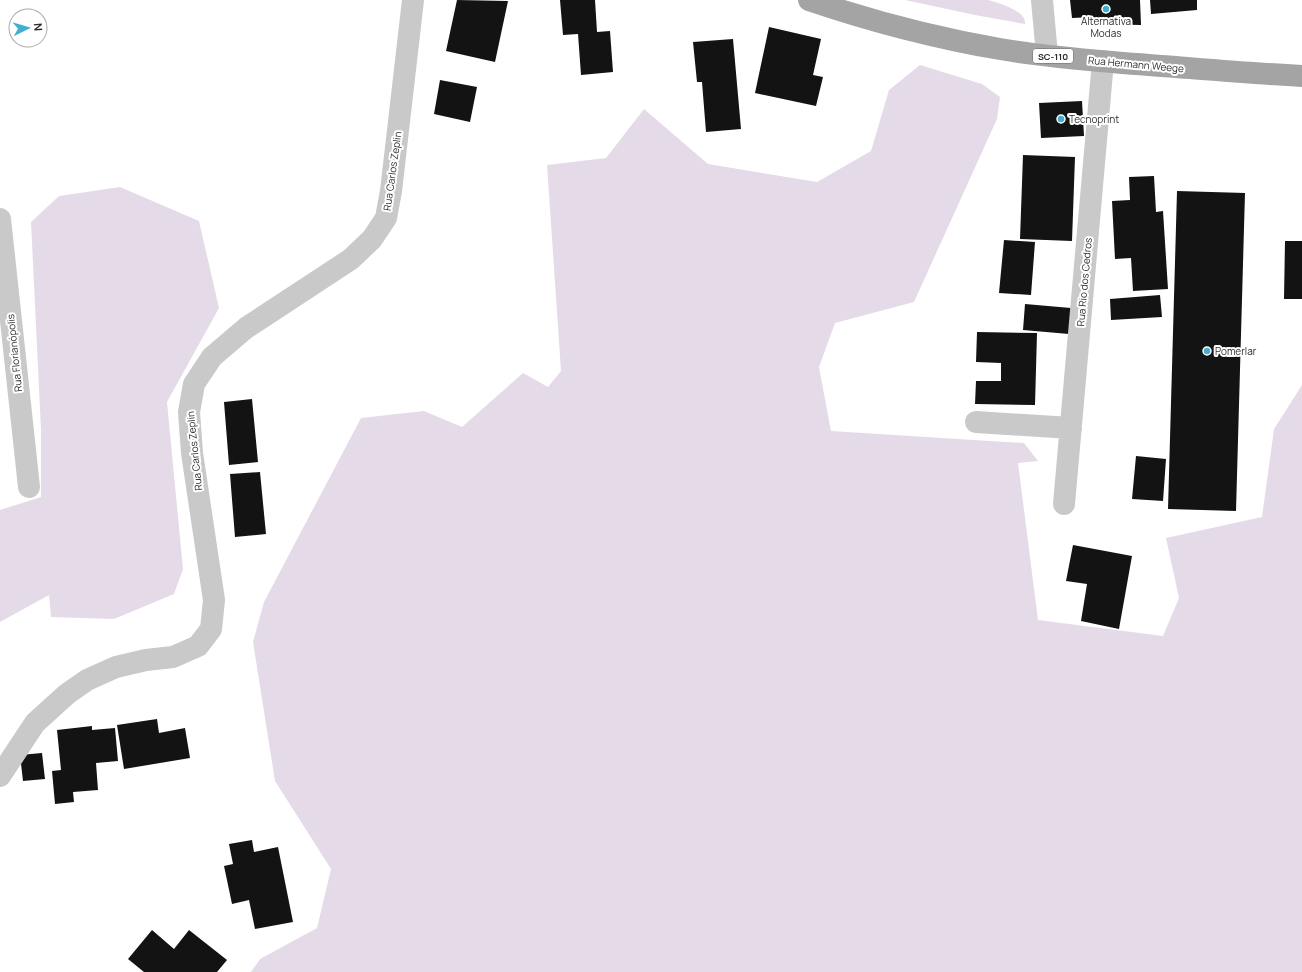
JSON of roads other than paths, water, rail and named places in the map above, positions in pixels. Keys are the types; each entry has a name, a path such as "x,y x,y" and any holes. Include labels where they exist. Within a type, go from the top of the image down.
{"main road":[{"name":"Rua Hermann Weege","path":"809,0 838,10 932,35 1000,49 1103,61 1302,76"}],"street":[{"name":"Rua Carlos Zeplin","path":"0,776 35,723 67,694 87,680 116,667 146,660 173,657 198,646 210,629 214,600 192,453 189,412 194,384 212,357 246,328 351,259 372,239 386,218 391,191 410,0"},
{"path":"1042,0 1047,55"},
{"name":"Rua Rio dos Cedros","path":"1064,504 1103,61"},
{"name":"Rua Florianópolis","path":"0,219 29,487"},
{"path":"976,422 1071,428"}],"place":[{"name":"Alternativa Modas","path":"1106,9"},
{"name":"Tecnoprint","path":"1061,119"},
{"name":"Pomerlar","path":"1207,351"}]}
